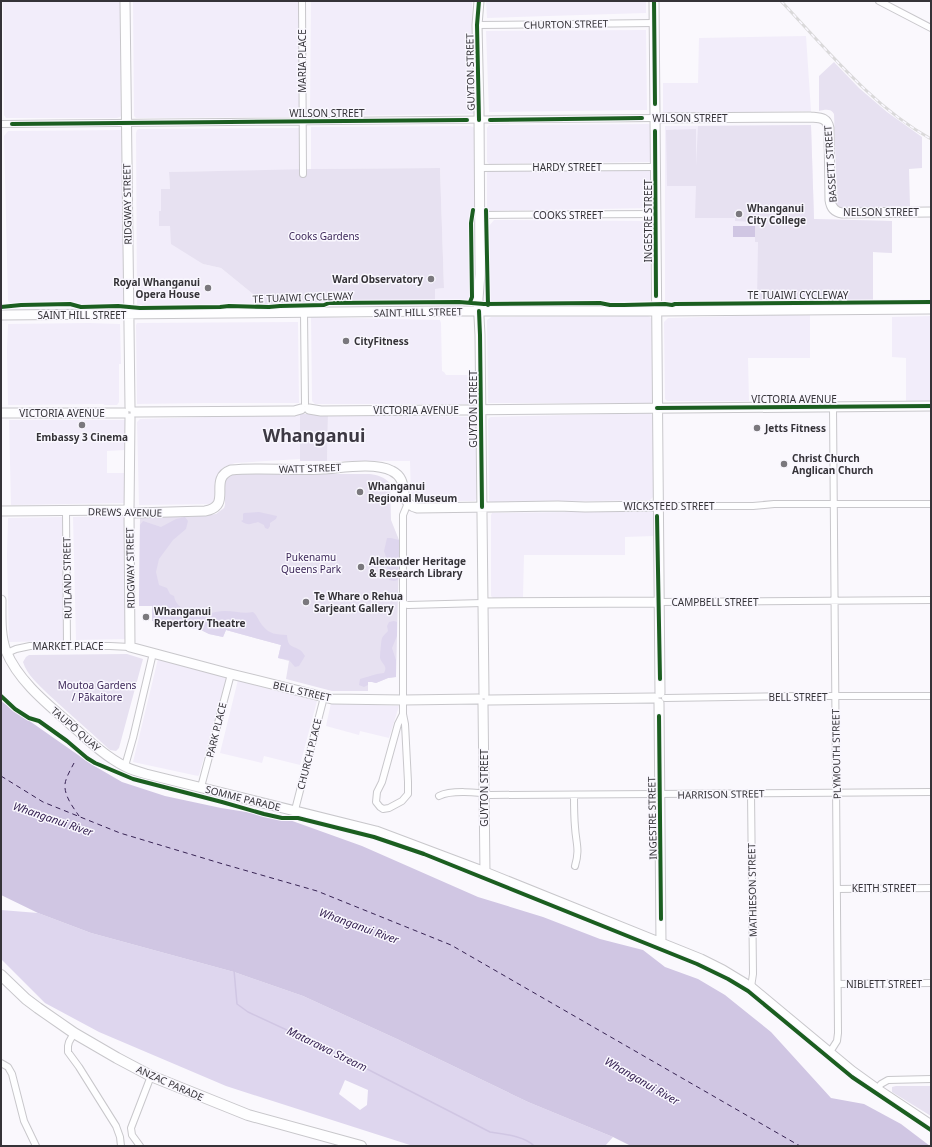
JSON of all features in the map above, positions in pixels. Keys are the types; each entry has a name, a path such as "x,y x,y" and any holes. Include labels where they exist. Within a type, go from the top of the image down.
{"main road":[{"name":"ANZAC PARADE","path":"1,975 26,999 74,1033 151,1076 248,1115 361,1146"}],"street":[{"name":"RIDGWAY STREET","path":"125,1 130,413 130,647"},
{"name":"MARIA PLACE","path":"302,1 303,174"},
{"name":"GUYTON STREET","path":"479,1 477,25 480,274 478,299 481,410 484,872"},
{"name":"INGESTRE STREET","path":"654,1 661,943"},
{"path":"880,1 931,28"},
{"name":"CHURTON STREET","path":"477,25 654,23"},
{"name":"WILSON STREET","path":"1,124 810,117 823,118 826,120"},
{"name":"BASSETT STREET","path":"826,120 829,128 830,200 833,209"},
{"name":"HARDY STREET","path":"479,168 655,167"},
{"name":"NELSON STREET","path":"833,209 842,213 931,212"},
{"name":"COOKS STREET","path":"479,215 656,214"},
{"name":"SAINT HILL STREET","path":"1,315 931,309"},
{"path":"304,313 305,407"},
{"name":"VICTORIA AVENUE","path":"1,413 289,411 305,407 321,411 931,406"},
{"name":"PLYMOUTH STREET","path":"830,1052 836,1041 838,1033 833,407"},
{"name":"WATT STREET","path":"222,477 227,472 236,470 378,467 389,469 398,474 402,480 405,498 408,503"},
{"name":"DREWS AVENUE","path":"1,511 124,510 135,513 198,512 210,510 218,506 220,482 222,477"},
{"path":"403,714 398,724 382,782 377,792 376,802 383,809 387,809 402,801 408,792 405,724 403,714 403,515 408,503"},
{"name":"WICKSTEED STREET","path":"408,503 417,508 753,506 774,504 931,504"},
{"name":"RUTLAND STREET","path":"66,511 67,646"},
{"name":"TAUPŌ QUAY","path":"1,600 2,642 12,663 27,683 49,705 98,748 125,766"},
{"name":"CAMPBELL STREET","path":"403,603 931,600"},
{"name":"MARKET PLACE","path":"7,653 25,646 130,647"},
{"name":"BELL STREET","path":"130,647 230,674 324,697 342,699 403,700 931,696"},
{"path":"125,766 153,653"},
{"name":"PARK PLACE","path":"201,787 230,674"},
{"name":"CHURCH PLACE","path":"295,810 324,697"},
{"name":"SOMME PARADE","path":"125,766 146,774 376,831 484,872 717,967 751,987 852,1071 931,1125"},
{"name":"HARRISON STREET","path":"440,796 447,793 478,792 490,795 574,795 931,792"},
{"name":"MATHIESON STREET","path":"751,793 753,968 751,987"},
{"path":"574,795 574,826 578,846 578,856 575,866"},
{"name":"KEITH STREET","path":"837,888 931,888"},
{"name":"NIBLETT STREET","path":"838,984 931,983"},
{"path":"74,1033 69,1042 68,1052 116,1126 120,1137 121,1146"},
{"path":"1,1063 8,1067 12,1074 24,1121 36,1146"},
{"path":"140,1146 132,1135 131,1128 151,1076"},
{"path":"877,1089 881,1084 888,1080 931,1079"}],"shaded area":[{"path":"3,1 121,1 122,115 117,118 6,118 4,115"},
{"path":"133,1 300,1 301,114 298,117 136,118 134,116"},
{"path":"311,1 472,1 476,112 474,114 313,116 310,114"},
{"path":"486,1 646,1 646,13 487,18"},
{"path":"646,30 647,110 489,112 486,31"},
{"path":"806,36 811,111 663,113 663,83 698,83 699,38"},
{"path":"649,124 652,127 652,162 489,164 487,162 487,128 489,125"},
{"name":"Whanganui City College","path":"811,125 814,219 892,221 892,253 873,252 873,302 665,302 665,126"},
{"path":"470,126 476,130 474,297 469,300 435,301 435,289 444,288 440,168 311,169 311,127"},
{"path":"300,128 302,170 169,172 170,189 161,189 159,226 170,226 203,264 221,268 258,298 259,306 138,308 137,130"},
{"path":"8,131 124,131 124,304 120,306 12,306 8,301 4,136"},
{"path":"489,170 652,170 654,205 651,208 489,211 487,209 487,172"},
{"path":"494,220 646,221 650,225 650,301 496,305 490,302 489,226"},
{"path":"810,314 810,358 748,358 749,401 667,401 665,399 664,322 668,318"},
{"path":"648,316 653,319 655,400 650,403 488,403 487,320 491,317"},
{"path":"931,316 931,401 906,401 906,358 892,357 892,317"},
{"path":"311,317 440,320 442,371 446,375 477,375 477,404 315,404 312,401"},
{"path":"298,322 299,403 137,404 137,323"},
{"path":"8,324 120,324 121,364 119,364 119,402 117,405 8,405"},
{"path":"651,413 653,417 653,497 650,500 492,503 489,501 489,418"},
{"path":"300,414 300,459 235,463 224,467 220,471 216,486 217,504 139,505 137,422 140,419"},
{"path":"328,414 474,417 477,420 475,501 417,500 411,495 410,461 327,461"},
{"path":"9,420 125,420 126,450 107,451 107,473 126,473 127,503 11,505"},
{"path":"651,511 654,515 654,536 625,537 625,555 524,555 523,597 493,598 491,596 492,513"},
{"path":"259,512 277,516 276,519 270,523 268,529 258,522 248,524 241,521 243,520 244,513"},
{"path":"126,516 128,639 76,640 73,517"},
{"path":"63,517 66,641 9,642 7,555 8,518"},
{"path":"185,517 188,521 186,529 173,540 159,559 156,572 159,585 167,588 170,594 174,596 176,602 183,609 194,615 199,616 218,611 253,612 268,631 287,635 289,644 301,651 305,656 299,666 295,667 289,660 278,658 281,645 226,630 223,637 209,634 201,630 172,624 154,625 152,621 152,606 139,606 140,525 143,521 161,527 176,519"},
{"path":"387,538 399,540 398,580 394,581 389,580 384,551"},
{"path":"389,622 397,622 397,636 392,648 396,660 396,677 388,678 376,683 368,682 368,685 364,687 359,685 360,679 384,673 385,667 380,658 382,638 388,631 387,626"},
{"path":"158,659 227,676 198,776 133,762"},
{"path":"238,680 317,701 300,765 264,756 262,763 220,753"},
{"path":"331,703 399,706 389,738 360,731 359,735 326,726"},
{"path":"1,910 38,913 91,933 234,972 303,996 528,1102 613,1137 605,1146 413,1146 226,1086 99,1032 45,1003 1,959","holes":["345,1080 368,1090 367,1105 360,1110 339,1094"]}],"green space":[{"path":"834,62 859,88 887,112 922,137 922,168 909,169 910,206 840,208 837,206 834,114 829,110 819,111 819,76"},
{"name":"Whanganui City College","path":"811,125 814,219 892,221 892,253 873,252 873,302 757,302 758,242 755,242 755,222 735,221 735,218 695,218 696,186 667,186 666,130 696,129 696,166 698,126"},
{"name":"Cooks Gardens","path":"440,168 444,288 435,289 435,301 259,306 258,298 221,268 203,264 171,244 170,226 159,226 161,189 170,189 169,172"},
{"path":"300,414 328,414 327,461 300,461"},
{"name":"Pukenamu Queens Park","path":"234,474 370,474 381,477 390,483 391,520 399,540 396,677 388,678 376,683 368,682 368,691 332,691 286,679 289,661 278,658 281,645 226,630 223,637 209,634 201,630 172,624 154,625 152,621 152,606 139,606 140,516 185,517 216,514 224,508 225,505 225,481 228,476"},
{"name":"Moutoa Gardens / Pākaitore","path":"127,654 143,659 119,748 116,751 110,750 48,694 30,675 23,662 29,655"},
{"path":"931,1086 931,1116 892,1092 892,1087"}],"water":[{"path":"733,226 755,226 755,237 733,237"},
{"name":"Whanganui River","path":"1,701 91,764 122,782 165,796 221,808 284,818 362,846 478,897 543,917 600,939 643,950 665,967 698,979 725,995 771,1032 831,1098 864,1104 901,1124 930,1146 631,1146 613,1137 528,1102 303,996 234,972 91,933 38,913 1,895"}],"waterway":[{"name":"Matarawa Stream","path":"234,970 237,1004 248,1012 330,1050 490,1132 520,1138 534,1146"}],"ferry route":[{"path":"74,763 66,779 65,788 69,801 79,816"},
{"path":"1,776 43,802 120,833 317,891 451,945 800,1146"}],"railway":[{"path":"781,1 851,76 870,94 910,126 931,139"}],"cycle path":[{"path":"479,1 477,25 479,120"},
{"path":"654,1 655,104"},
{"path":"490,120 642,118"},
{"path":"12,124 467,120"},
{"path":"655,131 656,296"},
{"path":"470,302 472,297 471,223 473,210"},
{"path":"486,210 488,305"},
{"name":"TE TUAIWI CYCLEWAY","path":"1,307 70,304 81,307 118,306 140,308 229,306 269,307 324,305 329,303 459,302 484,304 600,303 610,305 931,302"},
{"path":"479,311 482,507"},
{"path":"657,408 931,406"},
{"path":"657,516 660,679"},
{"path":"1,696 15,709 29,718 39,721 67,741 87,758 95,763 133,779 264,814 282,818 298,818 374,837 424,854 697,964 728,979 748,991 852,1077 931,1130"},
{"path":"659,716 661,919"}],"place":[{"name":"Whanganui City College","path":"739,214"},
{"name":"Ward Observatory","path":"431,279"},
{"name":"Royal Whanganui Opera House","path":"208,288"},
{"name":"CityFitness","path":"346,341"},
{"name":"Embassy 3 Cinema","path":"82,425"},
{"name":"Jetts Fitness","path":"757,428"},
{"name":"Christ Church Anglican Church","path":"784,464"},
{"name":"Whanganui Regional Museum","path":"360,492"},
{"name":"Alexander Heritage & Research Library","path":"361,567"},
{"name":"Te Whare o Rehua Sarjeant Gallery","path":"306,602"},
{"name":"Whanganui Repertory Theatre","path":"146,617"}],"district":[{"name":"Whanganui","path":"314,436"}]}
